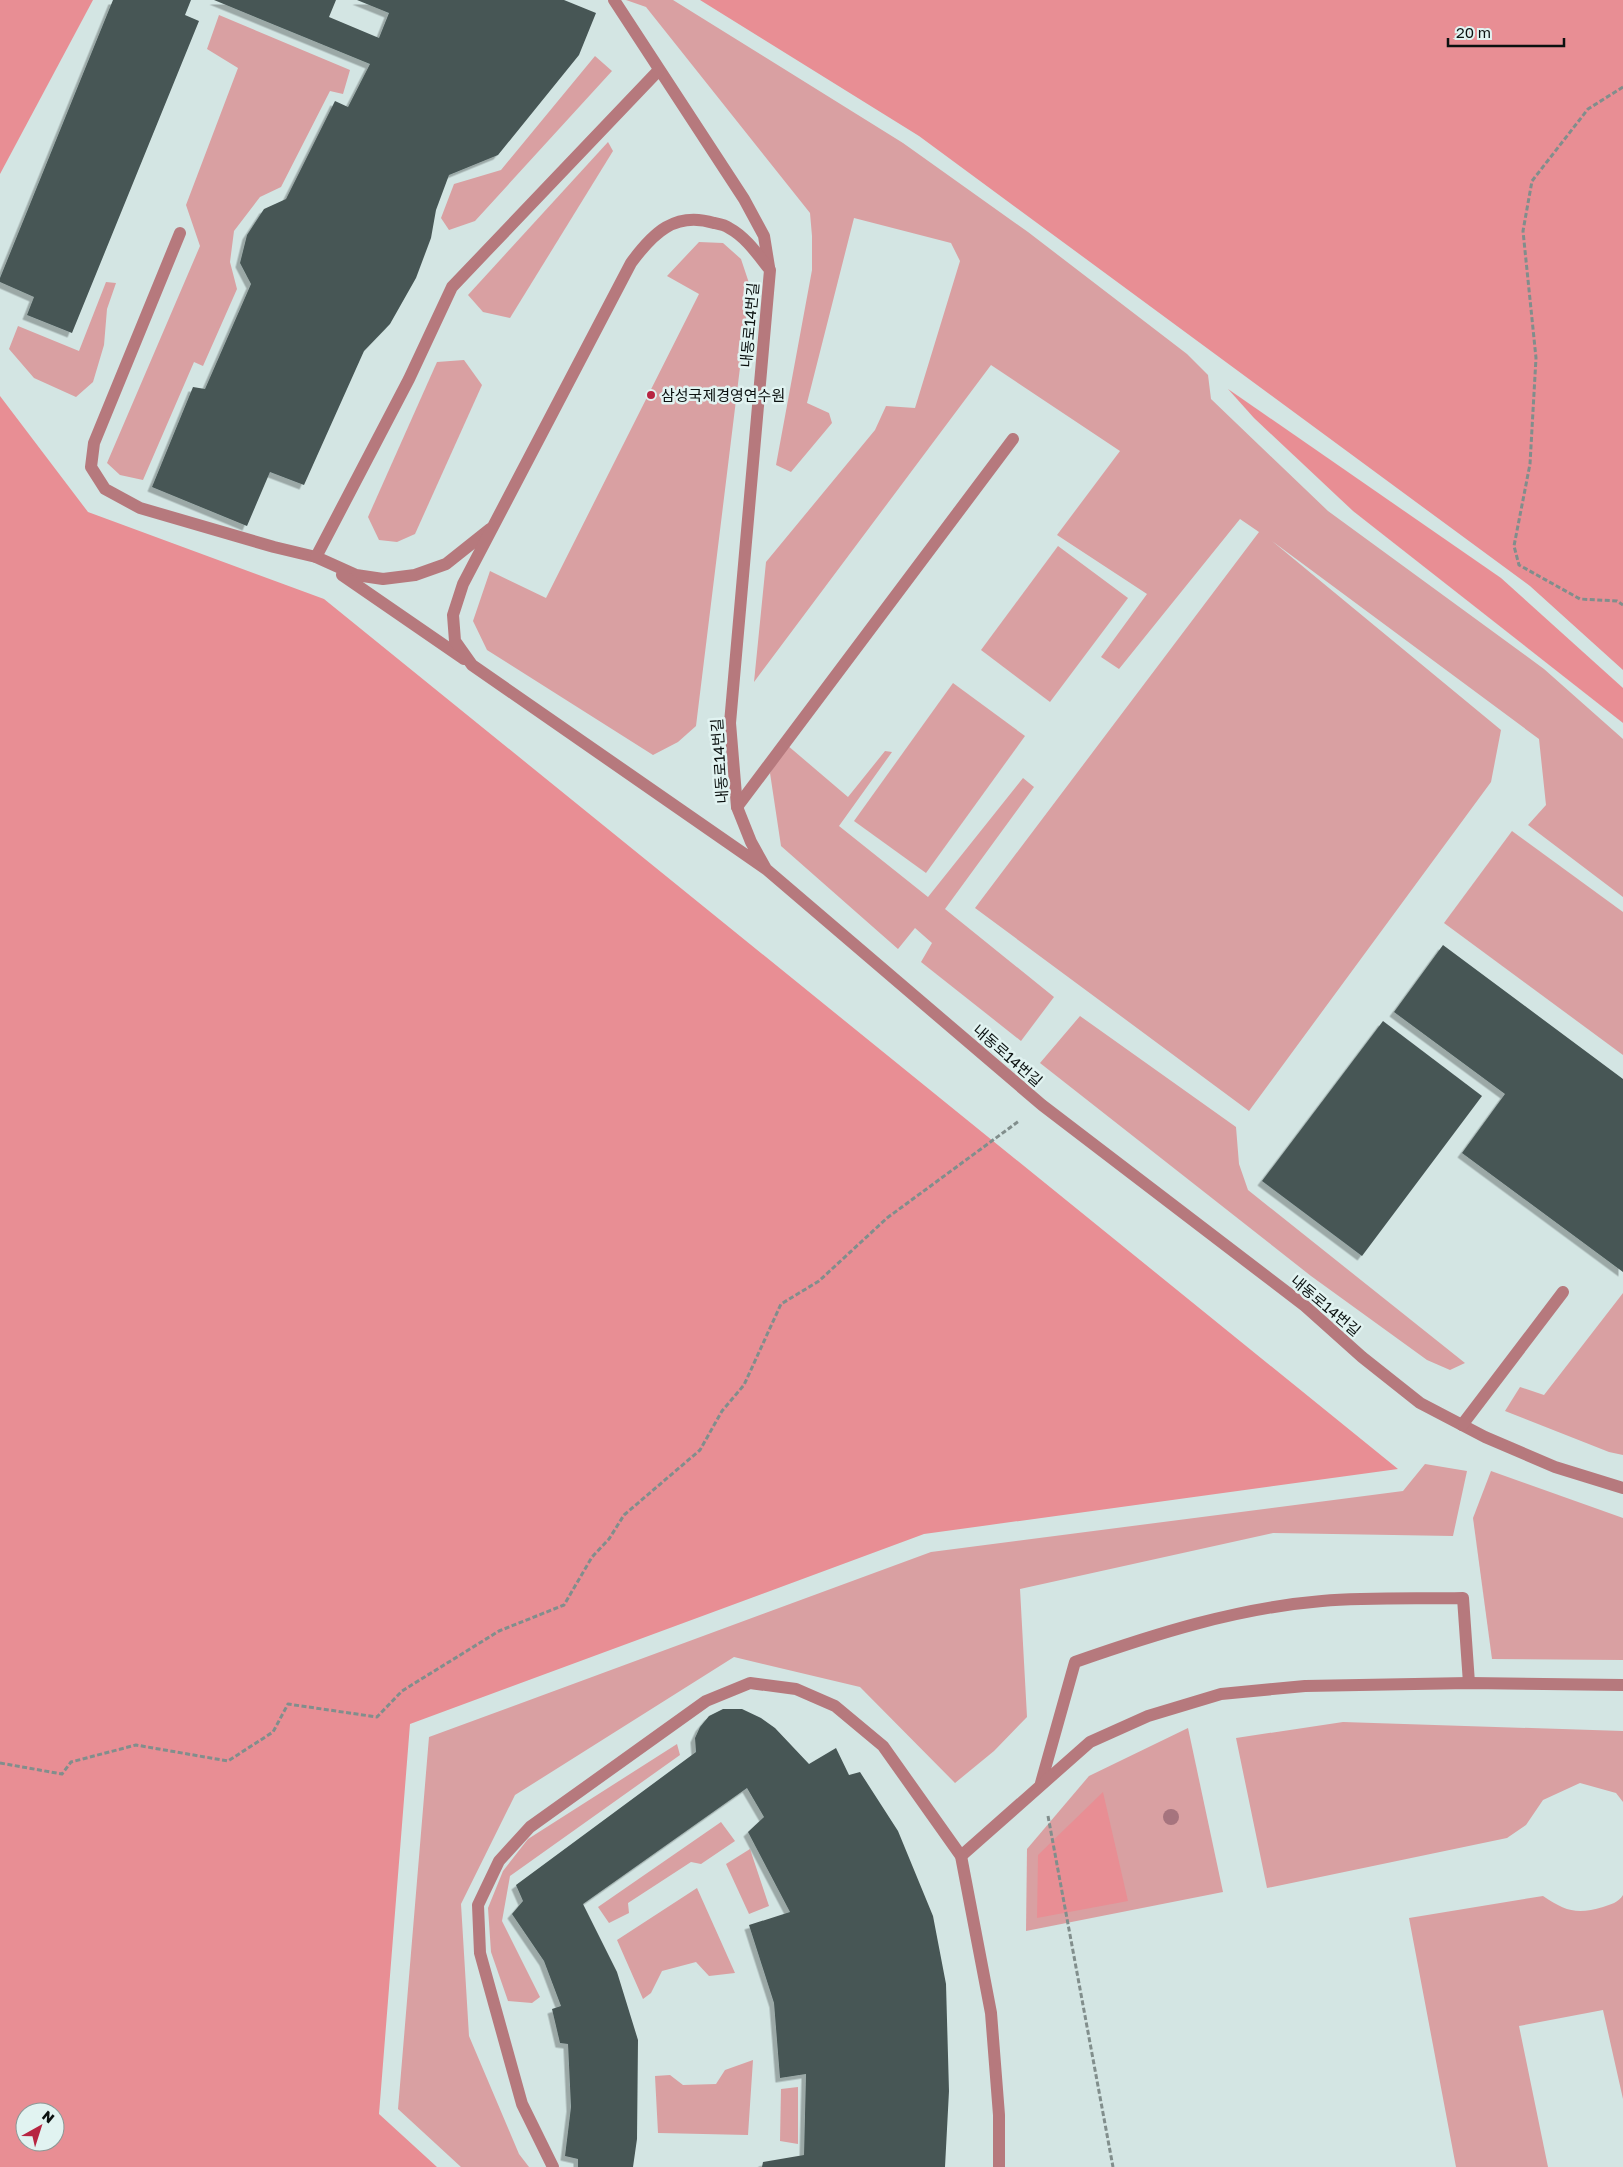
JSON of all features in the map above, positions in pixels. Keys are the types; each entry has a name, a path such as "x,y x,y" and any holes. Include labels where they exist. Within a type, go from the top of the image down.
{"street":[{"path":"614,0 658,71 744,199 764,236 770,270"},
{"path":"316,557 409,378 452,287 658,71"},
{"name":"내동로14번길","path":"472,665 455,642 453,616 463,584 630,263 648,240 672,222 701,219 729,227 748,243 770,270 730,723 737,807 751,842 766,870 1042,1105 1305,1306 1420,1403 1485,1438 1555,1467 1623,1488"},
{"path":"180,233 94,442 91,467 105,490 140,508 274,547 316,557 356,575 383,579 415,574 446,564 494,526"},
{"path":"737,807 1013,439"},
{"path":"316,557 766,870"},
{"path":"1462,1425 1563,1292"},
{"path":"1041,1783 1075,1662 1160,1633 1245,1612 1322,1601 1463,1598 1469,1683"},
{"path":"553,2167 522,2104 480,1953 478,1905 499,1861 530,1827 706,1701 750,1683 796,1689 835,1706 883,1746 961,1856 991,2013 998,2115 999,2167"},
{"path":"961,1856 1041,1783 1090,1742 1148,1716 1221,1694 1305,1686 1469,1683 1623,1685"}],"path":[{"path":"1623,87 1588,109 1532,181 1523,231 1536,358 1530,464 1514,546 1519,565 1580,599 1617,601 1623,605"},
{"path":"0,1764 62,1774 71,1762 136,1745 228,1761 273,1732 288,1704 377,1717 402,1691 499,1631 564,1605 592,1557 610,1539 624,1515 700,1450 722,1411 744,1385 781,1304 819,1281 887,1218 1042,1105"},
{"path":"1041,1783 1113,2167"}],"shaded area":[{"path":"0,0 93,0 0,174"},
{"path":"626,0 673,0 903,143 1028,232 1187,354 1208,375 1211,399 1328,511 1544,669 1623,739 1623,897 1528,825 1546,805 1539,739 1272,541 1501,730 1491,782 1249,1111 975,908 1259,532 1240,519 1119,669 1101,657 1147,594 1057,535 1120,451 991,365 754,682 766,562 875,430 886,406 915,408 960,261 951,243 854,218 807,403 829,413 832,423 791,472 776,465 812,270 810,213 646,7"},
{"path":"700,0 1623,0 1623,670 1530,586 919,136"},
{"path":"219,15 350,70 343,94 330,91 281,187 260,197 234,231 230,262 237,289 203,366 194,362 143,480 120,475 107,463 200,246 186,205 238,68 207,49"},
{"path":"595,56 612,71 475,221 449,230 441,218 454,184 501,170"},
{"path":"608,142 613,151 510,318 483,312 468,295"},
{"path":"699,242 723,243 741,259 750,286 696,726 678,742 653,755 487,650 473,621 490,571 546,598 699,294 667,276"},
{"path":"106,282 116,283 107,309 104,345 93,382 76,397 34,378 9,349 18,326 79,351"},
{"path":"464,360 482,385 415,534 397,542 379,540 368,517 437,362"},
{"path":"1228,389 1501,578 1623,688 1623,723 1353,511 1254,418"},
{"path":"0,396 88,512 324,599 1398,1469 924,1534 410,1724 379,2114 437,2167 0,2167"},
{"path":"1058,546 1128,598 1050,702 981,650"},
{"path":"953,683 1025,736 926,873 854,821"},
{"path":"787,745 848,797 885,751 892,752 839,826 928,897 1023,778 1034,787 945,909 1054,997 1021,1041 921,962 932,943 915,928 898,949 781,846 770,773"},
{"path":"1512,831 1623,912 1623,1055 1444,923"},
{"path":"1080,1016 1236,1127 1239,1164 1248,1190 1465,1363 1450,1370 1427,1360 1311,1276 1040,1063"},
{"path":"1623,1293 1623,1455 1609,1452 1505,1411 1520,1387 1544,1395"},
{"path":"1425,1464 1467,1471 1453,1536 1273,1533 1020,1589 1027,1717 994,1751 955,1783 860,1687 734,1657 515,1795 461,1904 469,2036 519,2154 529,2167 461,2167 398,2109 429,1737 931,1552 1403,1491"},
{"path":"1491,1471 1623,1518 1623,1660 1492,1659 1473,1518"},
{"path":"1343,1722 1623,1731 1623,1802 1616,1793 1580,1783 1543,1800 1526,1825 1507,1838 1267,1888 1236,1738"},
{"path":"1188,1728 1223,1892 1026,1931 1027,1849 1089,1776"},
{"path":"677,1744 680,1755 510,1876 502,1921 540,1997 532,2003 508,2001 491,1952 488,1908 503,1871 528,1839"},
{"path":"1103,1792 1128,1901 1037,1918 1038,1855"},
{"path":"721,1822 735,1841 701,1864 691,1862 628,1903 629,1913 609,1923 598,1907"},
{"path":"750,1849 769,1906 749,1914 726,1864"},
{"path":"697,1888 735,1973 709,1976 696,1962 662,1971 651,1993 643,1999 617,1940"},
{"path":"1623,1895 1623,2099 1603,2010 1519,2026 1548,2167 1456,2167 1409,1918 1543,1896 1565,1908 1586,1911 1612,1904"},
{"path":"753,2060 748,2135 658,2133 655,2076 670,2075 683,2085 716,2084 725,2070"},
{"path":"798,2087 798,2144 780,2141 781,2089"}],"building":[{"path":"113,0 191,0 185,15 199,21 72,333 27,315 34,297 0,282 0,278"},
{"path":"214,0 336,0 329,17 379,38 389,13 357,0 564,0 596,13 579,55 498,155 449,175 436,210 431,238 416,278 390,324 364,351 304,485 270,472 247,526 152,487 193,387 205,389 251,284 240,263 247,235 264,209 286,199 335,101 348,107 370,64"},
{"path":"1443,945 1623,1079 1623,1272 1462,1153 1505,1094 1394,1012"},
{"path":"1383,1021 1482,1096 1362,1256 1262,1181"},
{"path":"723,1709 742,1709 761,1718 775,1728 809,1764 836,1748 849,1775 860,1772 898,1831 933,1916 946,1984 949,2091 945,2167 762,2167 763,2162 804,2155 806,2074 780,2078 774,2003 749,1925 790,1912 748,1832 764,1817 747,1788 583,1904 617,1972 638,2040 637,2139 633,2167 578,2167 578,2159 565,2156 571,2107 568,2044 560,2043 552,2009 561,2006 544,1961 512,1914 523,1901 516,1885 696,1752 695,1738 700,1727 709,1716"}],"place":[{"name":"삼성국제경영연수원","path":"651,395"}]}
